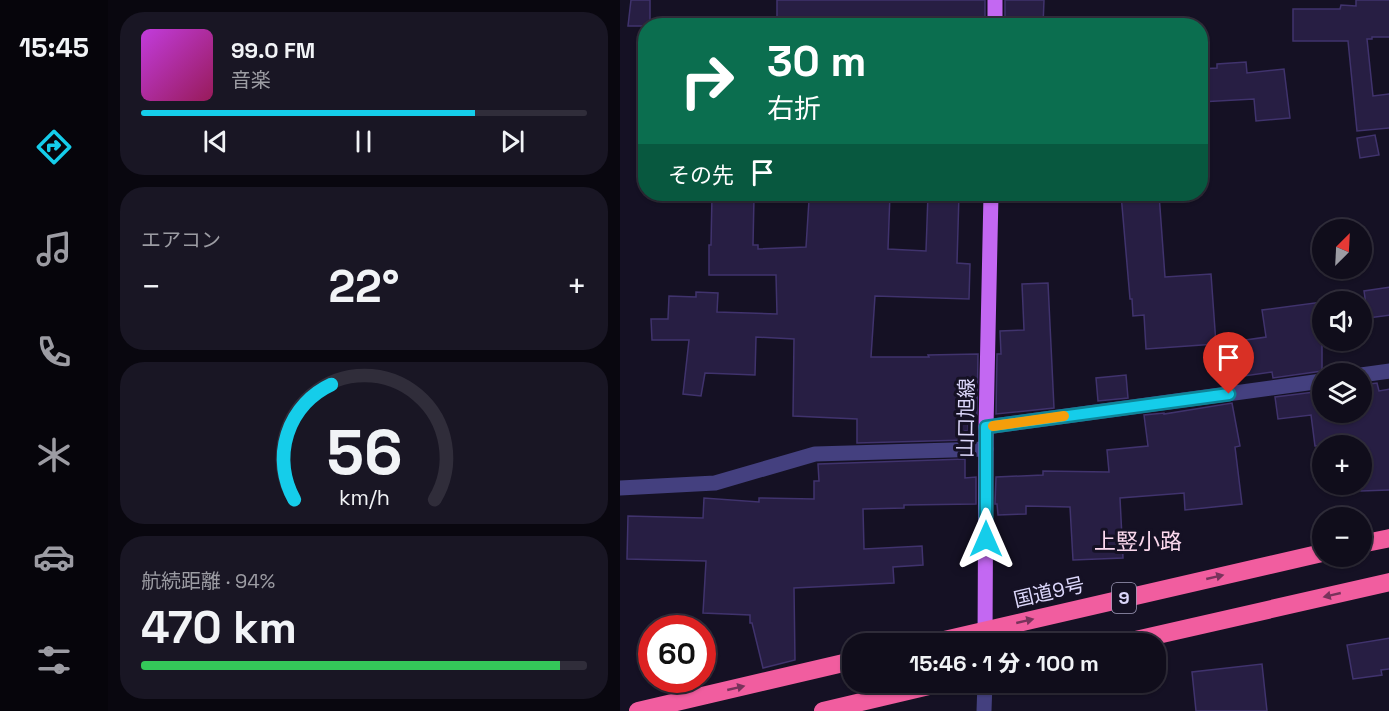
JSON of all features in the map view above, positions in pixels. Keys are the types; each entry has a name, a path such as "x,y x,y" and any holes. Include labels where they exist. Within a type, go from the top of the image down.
{"highway":[{"path":"1372,542 1390,538"},
{"name":"国道9号","path":"1001,633 1312,555"},
{"name":"9","path":"1166,633 1390,582"},
{"path":"638,711 842,663"},
{"path":"823,711 899,693"}],"main road":[{"path":"995,0 995,18"},
{"name":"山口旭線","path":"985,633 986,427 991,201"}],"street":[{"path":"1372,373 1390,371"},
{"path":"986,427 1312,382"},
{"path":"620,488 715,483 815,454 986,449"},
{"path":"984,711 985,693"}],"building":[{"path":"631,0 650,0 650,18 638,18 638,26 628,26"},
{"path":"777,0 985,0 985,18 777,18"},
{"path":"1005,0 1044,0 1043,18 1005,18"},
{"path":"1356,0 1390,0 1390,37 1367,39 1373,96 1390,94 1390,128 1357,131 1348,41 1293,41 1293,9 1340,9 1341,5 1356,6"},
{"path":"1246,62 1247,73 1284,69 1290,118 1256,121 1254,99 1208,102 1208,69 1217,68 1217,64"},
{"path":"1375,135 1379,155 1360,158 1357,138"},
{"path":"712,201 754,201 753,245 758,245 758,249 806,247 809,201 890,201 888,249 926,251 928,201 959,201 957,263 970,264 969,299 875,296 871,357 978,354 977,415 968,416 968,431 965,431 965,440 857,443 857,419 793,416 794,339 756,337 755,375 705,373 701,396 683,394 689,340 652,340 651,319 668,319 669,296 696,297 696,292 718,293 717,312 777,314 776,275 709,275"},
{"path":"1122,201 1160,201 1165,277 1211,274 1216,344 1146,349 1144,315 1133,316 1132,299 1130,299"},
{"path":"1048,283 1054,408 996,414 997,354 1001,354 1000,331 1024,330 1022,284"},
{"path":"1390,287 1390,315 1372,317 1372,291 1364,291"},
{"path":"1312,303 1312,351 1322,351 1322,363 1312,363 1312,372 1273,378 1272,372 1223,379 1218,344 1266,337 1262,310"},
{"path":"1126,375 1128,398 1098,401 1096,378"},
{"path":"1377,383 1379,391 1390,389 1390,490 1372,491 1372,435 1314,435 1312,423 1372,423 1372,384"},
{"path":"1312,392 1312,423 1311,415 1278,419 1275,397"},
{"path":"1232,403 1240,446 1235,447 1242,504 1185,510 1184,493 1120,498 1123,558 1073,560 1070,507 1026,506 1026,514 998,515 997,504 995,504 996,477 1043,475 1043,471 1109,472 1107,450 1148,446 1144,415"},
{"path":"965,459 965,478 976,477 976,504 904,505 904,508 863,509 864,549 922,546 923,565 893,567 894,583 794,588 795,660 763,668 752,623 750,623 750,615 703,613 706,561 627,559 628,516 703,518 704,498 759,502 759,498 814,499 814,481 819,481 818,464"},
{"path":"1390,638 1390,669 1381,670 1382,675 1353,679 1347,645"},
{"path":"1262,664 1267,711 1196,711 1192,672"}],"slow traffic":[{"path":"993,426 1064,416"}],"district":[{"name":"上竪小路","path":"1138,541"}],"route":[{"path":"986,539 986,427 1229,394"}]}
